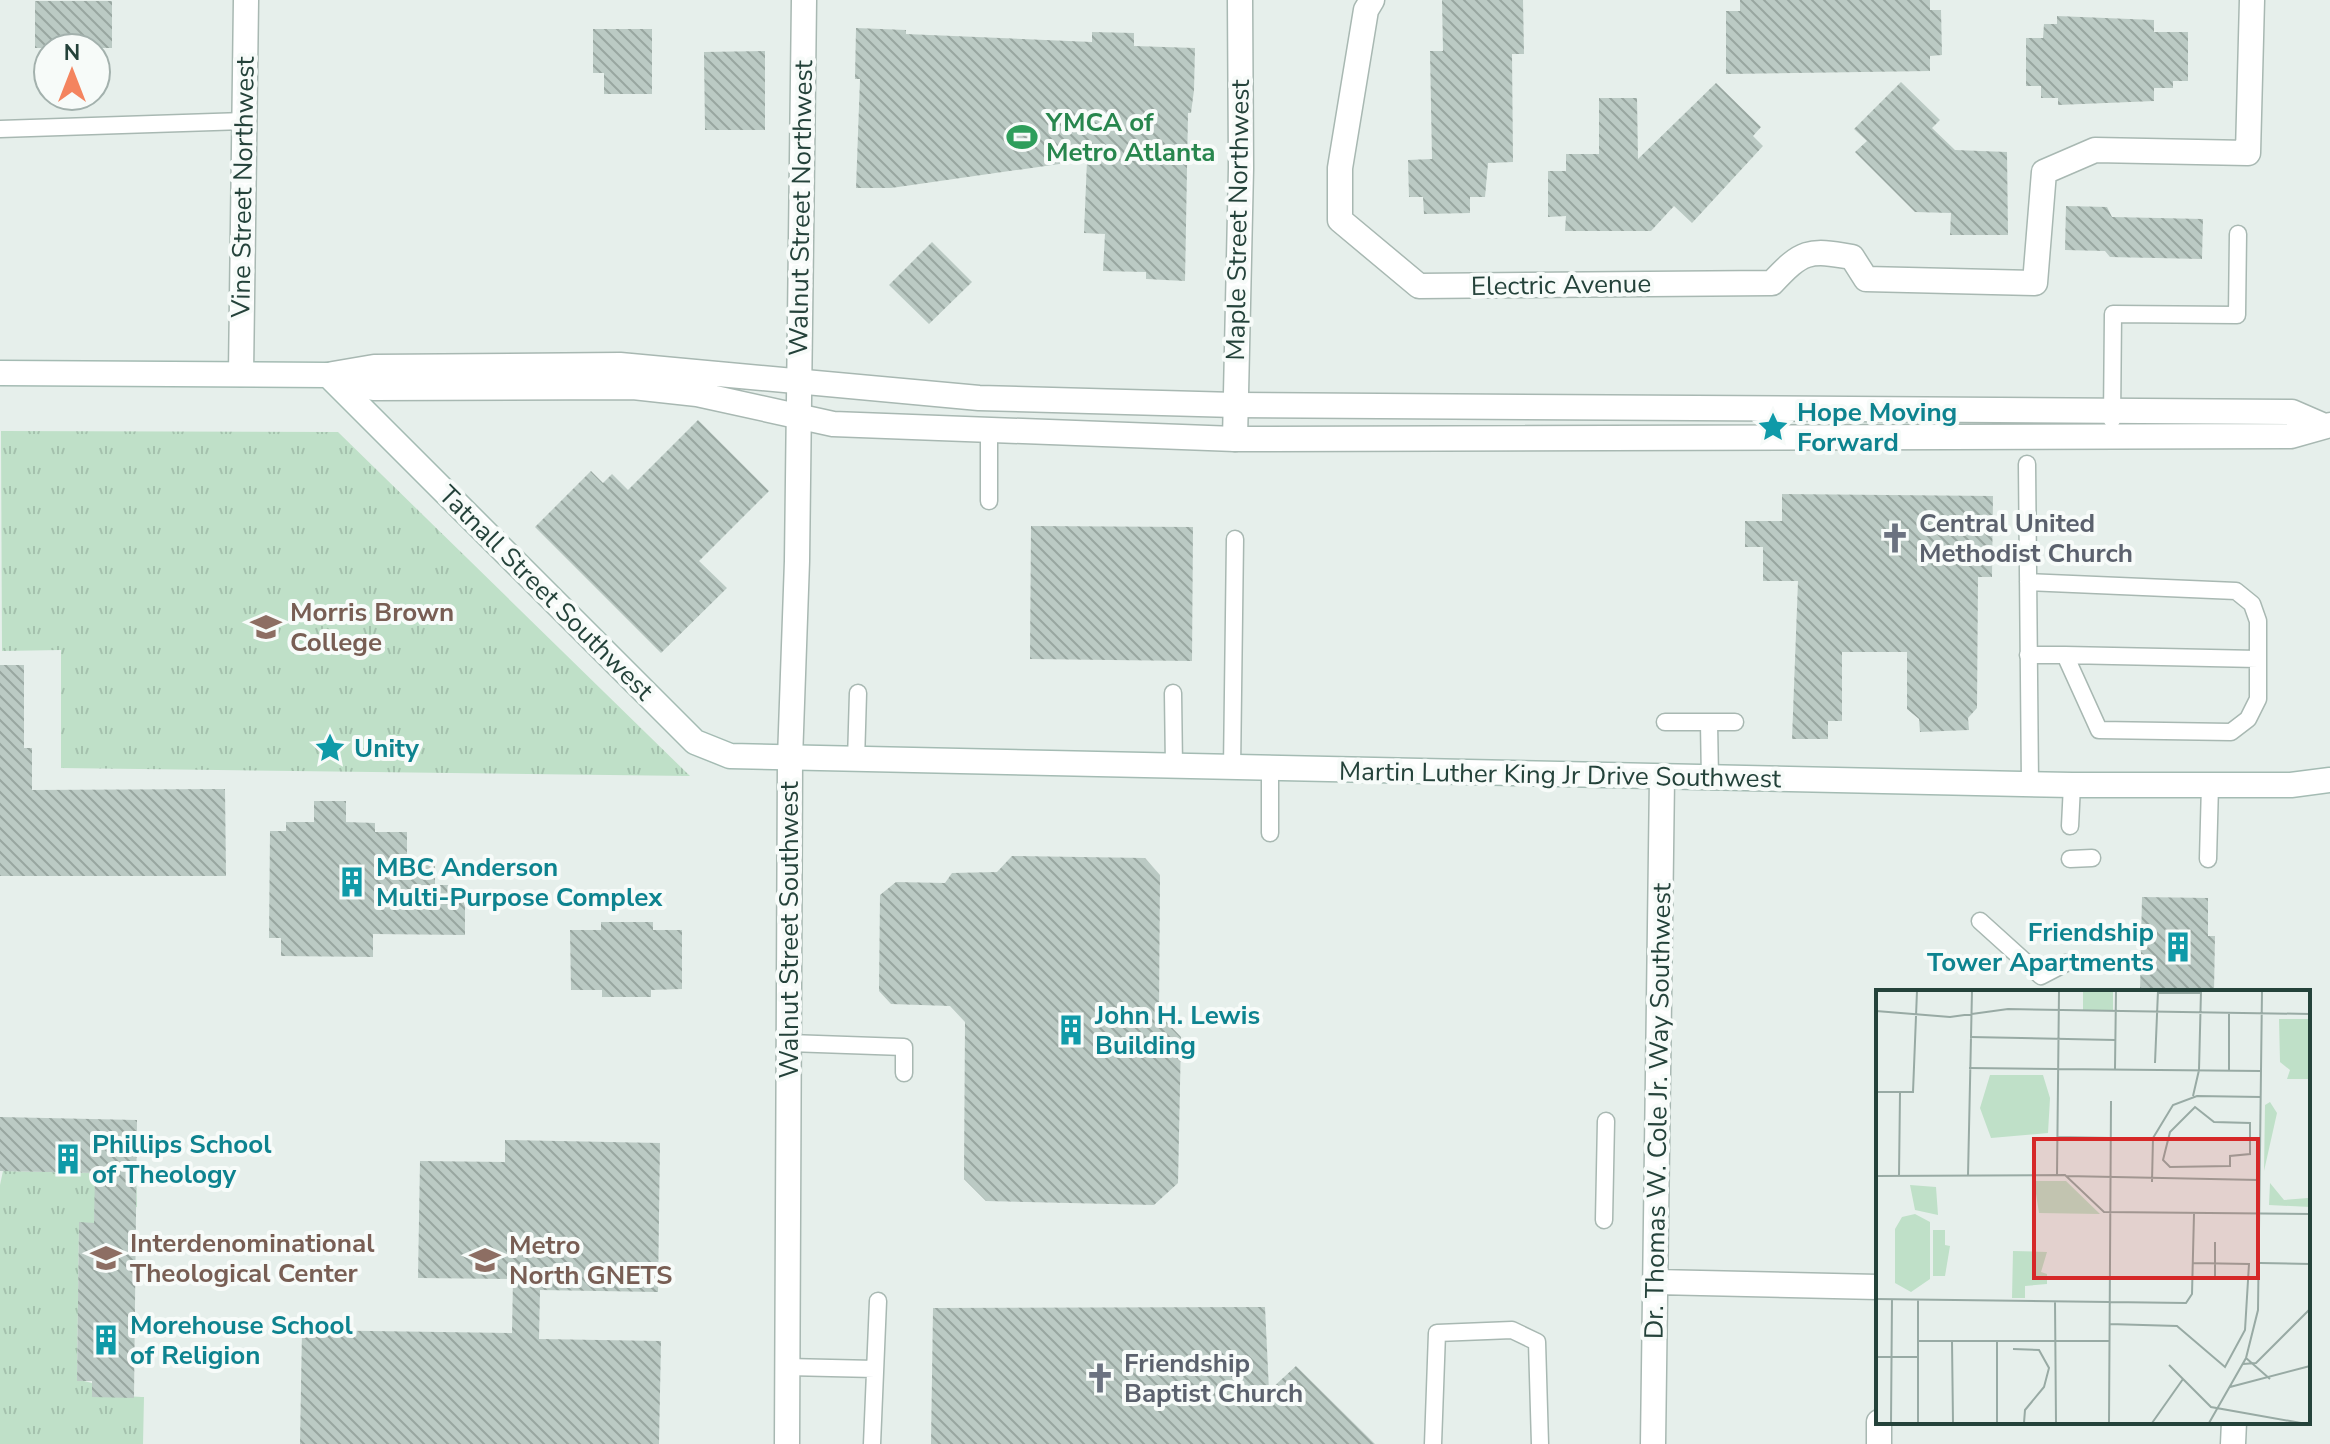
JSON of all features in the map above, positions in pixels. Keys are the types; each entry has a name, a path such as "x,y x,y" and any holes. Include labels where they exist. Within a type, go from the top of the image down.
{"street":[{"name":"Vine Street Northwest","path":"241,374 246,0"},
{"name":"Walnut Street Northwest","path":"797,416 804,0"},
{"name":"Maple Street Northwest","path":"1235,439 1240,0"},
{"name":"Electric Avenue","path":"1372,0 1366,10 1340,168 1340,220 1419,286 1772,283 1798,256 1826,252 1852,257 1866,279 2035,283 2044,172 2095,150 2248,153 2252,0"},
{"path":"0,373 328,375 374,367 620,365 979,398 1235,405 2292,412 2326,425"},
{"path":"328,375 373,388 633,387 697,394 833,424 1235,439 1830,440 2291,436 2326,425"},
{"name":"Tatnall Street Southwest","path":"328,375 695,742 730,756 790,759"},
{"name":"Walnut Street Southwest","path":"787,1444 790,759 797,416"},
{"name":"Martin Luther King Jr Drive Southwest","path":"790,759 2072,785 2291,785 2330,780"},
{"name":"Dr. Thomas W. Cole Jr. Way Southwest","path":"1653,1444 1662,778"},
{"path":"1656,1282 1876,1287"},
{"path":"2233,1444 2234,1424"}],"lane":[{"path":"0,129 244,121"},
{"path":"2112,436 2113,314 2237,315 2238,234"},
{"path":"989,431 989,501"},
{"path":"2027,464 2030,784"},
{"path":"1232,769 1235,539"},
{"path":"2028,582 2236,591 2252,604 2258,621 2258,699 2248,719 2231,732 2099,730 2065,655"},
{"path":"2028,655 2258,659"},
{"path":"856,761 858,693"},
{"path":"1173,693 1174,767"},
{"path":"1665,722 1735,722"},
{"path":"1709,723 1710,779"},
{"path":"1270,769 1270,833"},
{"path":"2070,826 2072,785"},
{"path":"2208,859 2210,785"},
{"path":"2070,859 2092,858"},
{"path":"1980,921 2041,976 2066,963"},
{"path":"789,1043 904,1047 904,1073"},
{"path":"1604,1220 1606,1121"},
{"path":"872,1444 878,1301"},
{"path":"1433,1444 1437,1333 1512,1330 1537,1342 1540,1444"},
{"path":"787,1367 875,1369"}],"green space":[{"path":"1,431 338,432 690,776 61,768 61,650 2,651"},
{"path":"3,1171 136,1174 137,1207 95,1207 94,1223 79,1223 77,1380 144,1397 143,1444 0,1444 0,1185"}],"building":[{"path":"1442,0 1523,0 1524,54 1512,54 1513,162 1488,163 1485,197 1470,197 1470,213 1424,214 1423,197 1409,197 1408,160 1432,159 1430,51 1443,51"},
{"path":"1740,0 1930,0 1930,10 1941,10 1942,55 1930,56 1930,71 1726,74 1726,11 1740,11"},
{"path":"35,1 112,1 112,32 35,32"},
{"path":"2057,16 2154,20 2154,32 2188,32 2188,81 2173,81 2173,88 2154,88 2154,101 2058,105 2058,98 2041,98 2041,86 2026,86 2026,38 2043,38 2044,24 2057,24"},
{"name":"YMCA of Metro Atlanta","path":"856,28 906,30 906,34 1092,42 1092,32 1134,33 1134,46 1195,48 1194,90 1191,113 1188,113 1185,281 1146,279 1146,272 1103,271 1105,234 1084,233 1087,160 891,188 856,188 860,79 855,79"},
{"path":"593,29 652,29 652,94 604,94 604,73 593,73"},
{"path":"765,51 765,130 705,130 704,52"},
{"path":"1901,82 1940,120 1932,128 1955,150 2007,152 2008,235 1950,235 1951,213 1915,212 1855,152 1867,141 1854,129"},
{"path":"1716,83 1761,127 1753,136 1763,146 1692,223 1674,206 1651,231 1565,231 1566,216 1548,217 1548,171 1566,171 1566,154 1599,154 1599,98 1637,98 1638,159"},
{"path":"2066,206 2107,207 2112,217 2203,219 2202,259 2110,257 2105,251 2065,250"},
{"path":"932,242 972,282 929,324 889,285"},
{"path":"698,420 769,491 699,561 727,588 661,653 535,527 591,471 603,483 612,474 628,490"},
{"path":"1782,494 1993,496 1992,577 1978,577 1977,708 1968,718 1969,730 1920,732 1919,719 1907,709 1907,652 1842,652 1842,721 1828,721 1828,739 1792,739 1798,581 1763,581 1763,547 1745,547 1745,521 1782,521"},
{"path":"1031,526 1193,527 1192,661 1030,659"},
{"path":"0,665 24,665 24,748 32,748 32,790 225,789 226,876 0,876"},
{"name":"MBC Anderson Multi-Purpose Complex","path":"314,801 346,801 346,822 375,823 375,832 407,832 407,858 435,858 435,885 465,885 465,935 373,934 373,957 281,956 281,938 269,938 270,831 286,831 286,822 314,822"},
{"name":"John H. Lewis Building","path":"1012,856 1145,858 1160,875 1159,1014 1181,1037 1178,1183 1154,1205 986,1201 964,1179 965,1022 950,1006 891,1004 879,991 880,895 896,882 945,883 952,873 997,872"},
{"name":"Friendship Tower Apartments","path":"2142,897 2208,898 2208,936 2215,936 2214,990 2140,990"},
{"path":"601,922 653,922 653,930 682,930 682,989 651,990 651,997 602,997 602,990 571,990 570,930 601,930"},
{"path":"0,1117 137,1120 134,1398 92,1397 92,1381 77,1381 79,1222 94,1223 95,1173 0,1171"},
{"name":"Metro North GNETS","path":"505,1140 660,1143 658,1292 540,1290 539,1339 661,1341 659,1444 300,1444 302,1330 512,1333 513,1279 418,1278 420,1161 505,1162"},
{"name":"Friendship Baptist Church","path":"1265,1307 1269,1391 1296,1366 1375,1444 931,1444 933,1308"}],"place":[{"name":"YMCA of Metro Atlanta","path":"1022,137"},
{"name":"Hope Moving Forward","path":"1773,427"},
{"name":"Central United Methodist Church","path":"1895,538"},
{"name":"Morris Brown College","path":"266,627"},
{"name":"Unity","path":"330,748"},
{"name":"MBC Anderson Multi-Purpose Complex","path":"352,882"},
{"name":"Friendship Tower Apartments","path":"2178,947"},
{"name":"John H. Lewis Building","path":"1071,1030"},
{"name":"Phillips School of Theology","path":"68,1159"},
{"name":"Interdenominational Theological Center","path":"106,1258"},
{"name":"Metro North GNETS","path":"485,1260"},
{"name":"Morehouse School of Religion","path":"106,1340"},
{"name":"Friendship Baptist Church","path":"1100,1378"}]}
